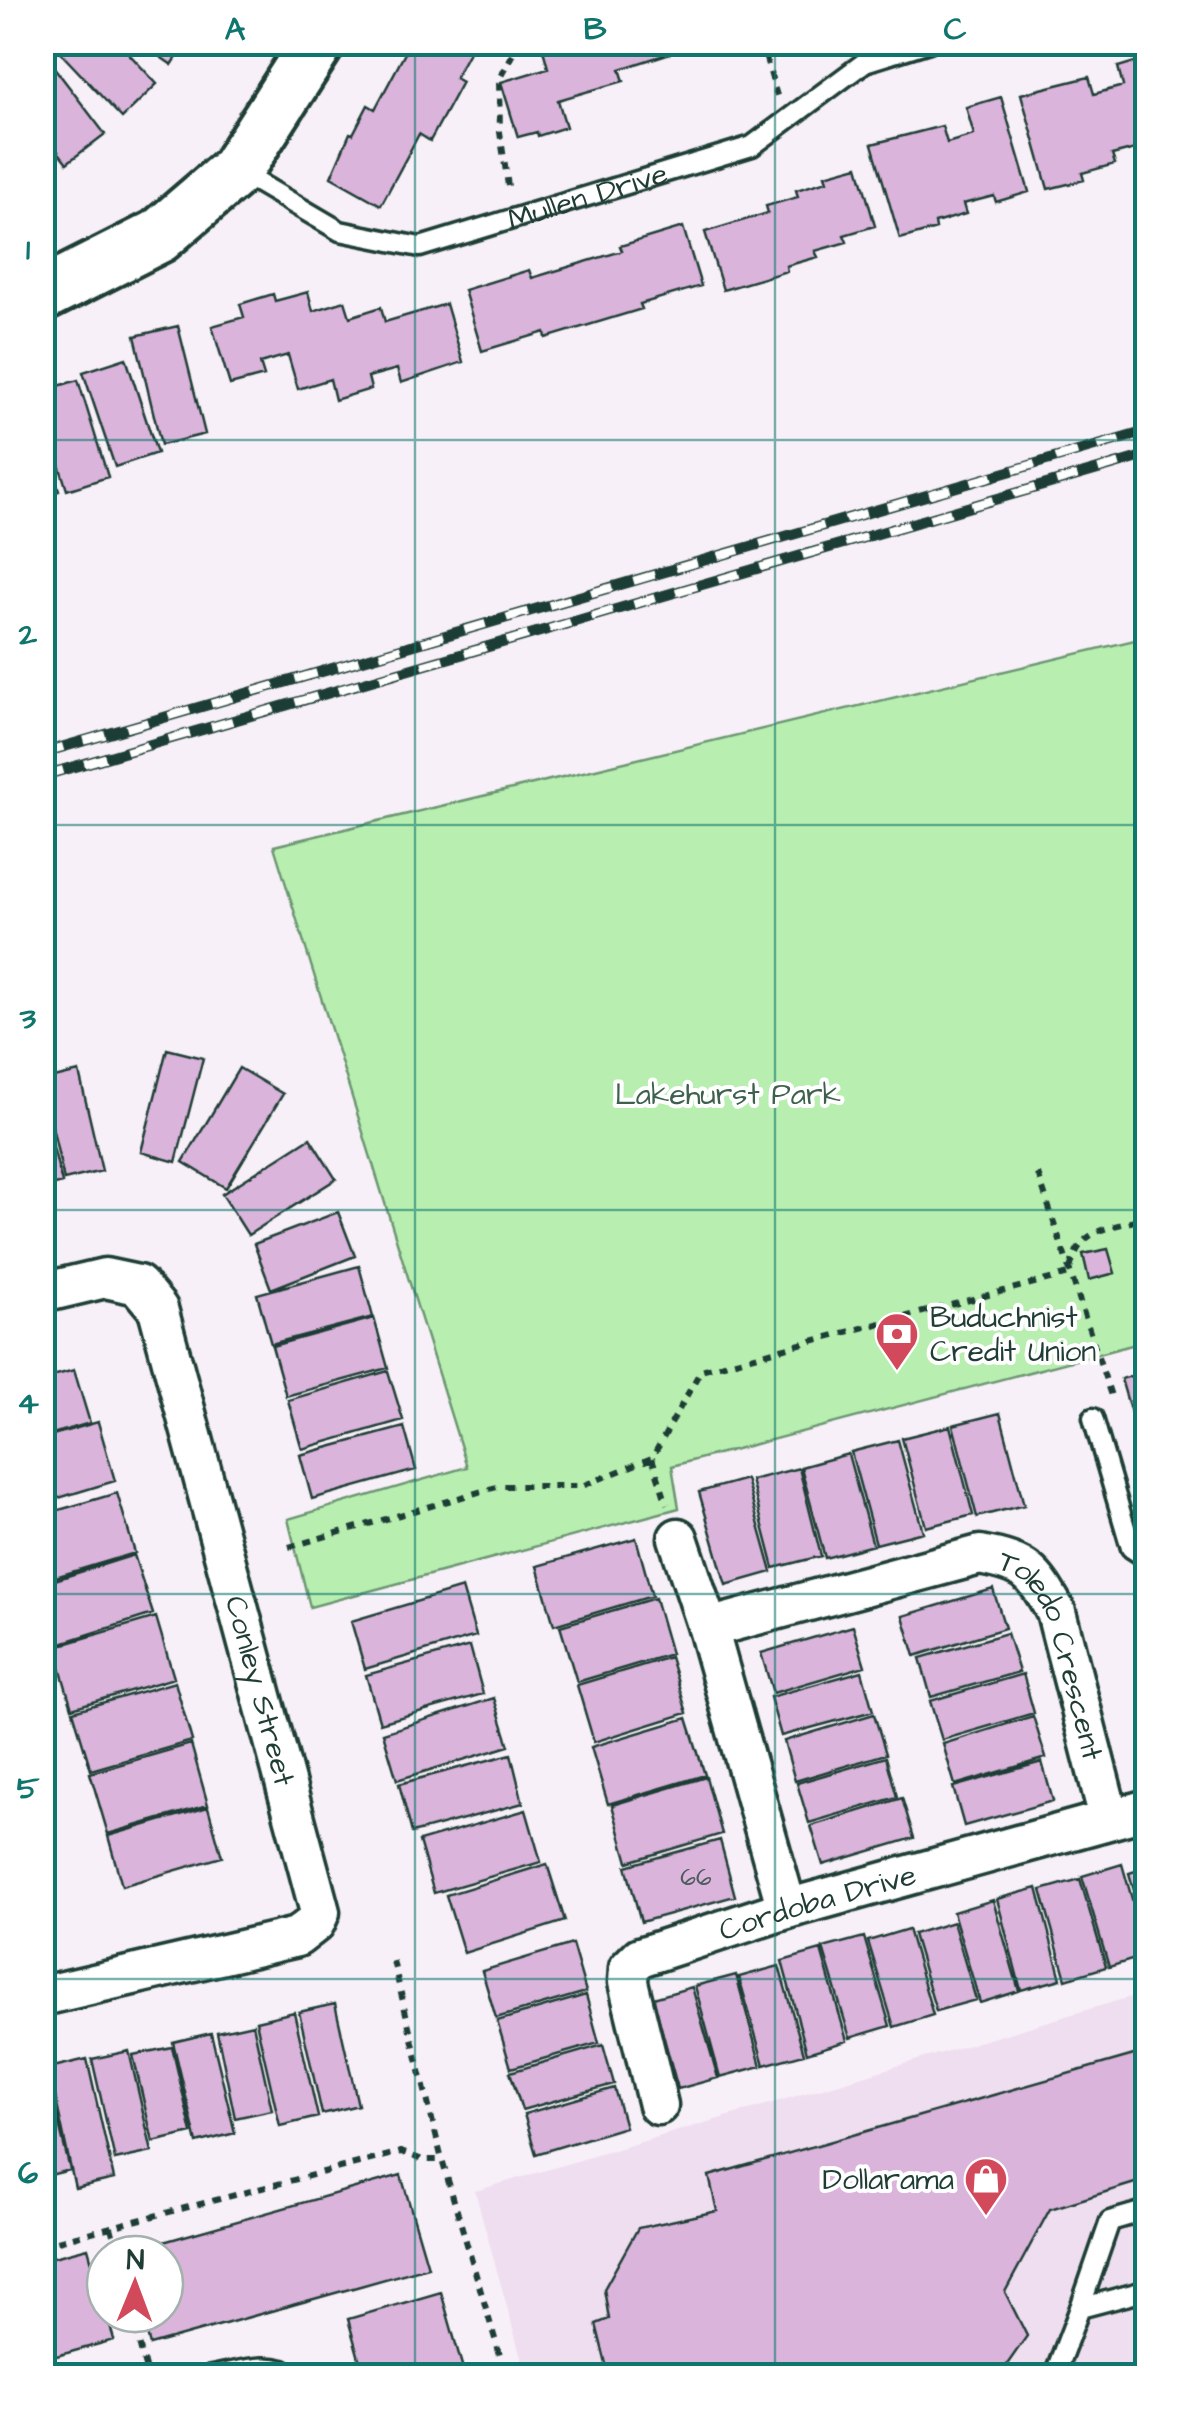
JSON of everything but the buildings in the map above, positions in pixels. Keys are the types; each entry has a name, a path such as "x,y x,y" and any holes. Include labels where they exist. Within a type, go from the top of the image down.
{"street":[{"path":"42,295 159,236 236,170 318,42"},
{"name":"Conley Street","path":"42,1293 105,1278 138,1285 158,1309 320,1912 314,1923 297,1937 42,1996"},
{"path":"678,1538 708,1628 787,1909"},
{"name":"Toledo Crescent","path":"708,1628 980,1555 1014,1561 1040,1584 1056,1612 1109,1818"},
{"name":"Cordoba Drive","path":"658,2105 628,1982 629,1968 640,1956 787,1909 1148,1810"}],"lane":[{"name":"Mullen Drive","path":"236,170 340,231 420,247 752,146 865,62 930,42"},
{"path":"1093,1418 1131,1548 1148,1559"},
{"path":"1054,2376 1110,2221 1148,2210"},
{"path":"1080,2308 1148,2290"},
{"path":"211,2376 270,2366 295,2376"}],"path":[{"path":"508,186 500,132 499,80 519,42"},
{"path":"761,42 786,124"},
{"path":"1038,1174 1115,1406"},
{"path":"1069,1274 1074,1252 1085,1237 1148,1217"},
{"path":"289,1547 500,1486 582,1486 652,1458 701,1370 1069,1274"},
{"path":"652,1458 678,1538"},
{"path":"393,1961 442,2160 506,2376"},
{"path":"42,2245 401,2152 423,2160 442,2160"},
{"path":"111,2227 113,2234"},
{"path":"137,2334 147,2376"}],"shaded area":[{"path":"1147,1992 1147,2376 526,2376 475,2191"}],"green space":[{"name":"Lakehurst Park","path":"1147,637 1147,1341 672,1466 679,1508 310,1607 288,1519 467,1467 274,846"}],"railway":[{"path":"42,753 1148,431"},
{"path":"42,776 1148,455"}],"place":[{"name":"Buduchnist Credit Union","path":"897,1372"},
{"name":"Dollarama","path":"986,2217"}]}
